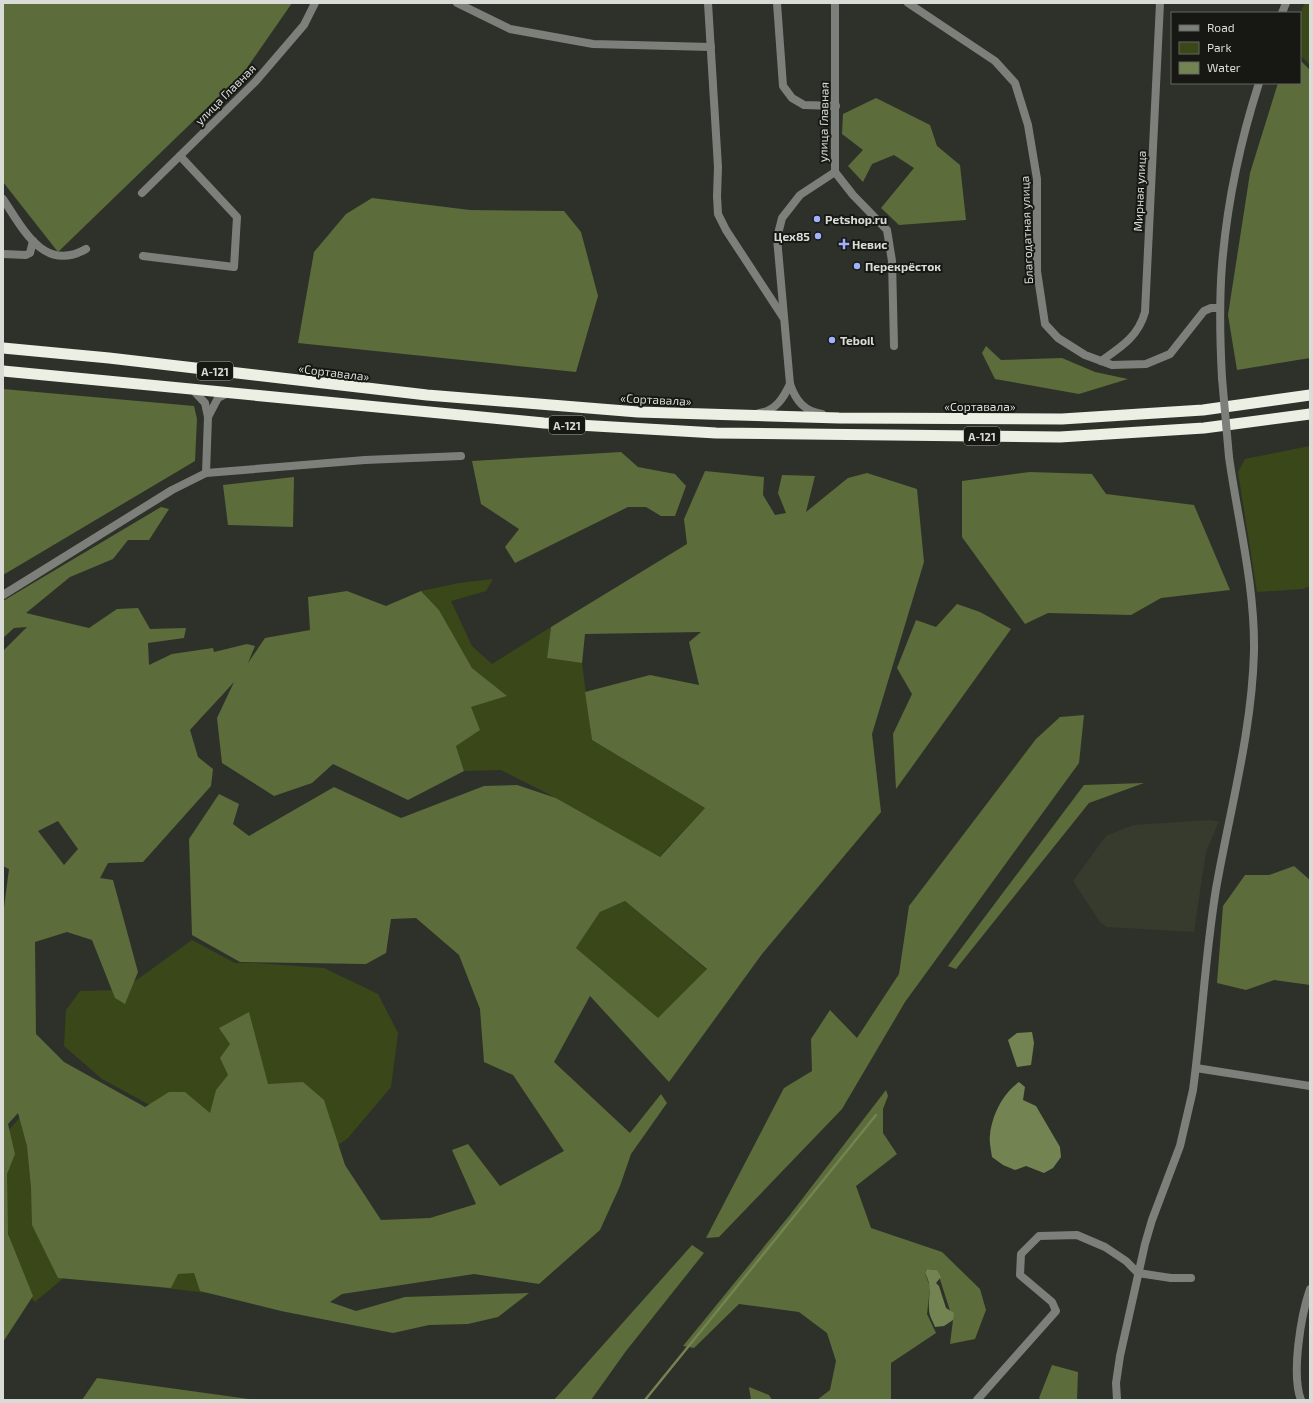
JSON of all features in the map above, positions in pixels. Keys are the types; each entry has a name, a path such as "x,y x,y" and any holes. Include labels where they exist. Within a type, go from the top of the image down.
{"highway":[{"name":"«Сортавала»","path":"3,348 109,358 427,395 638,412 839,418 1062,419 1203,410 1310,395"},
{"name":"А-121","path":"3,371 544,423 716,433 1060,437 1204,428 1310,414"}],"street":[{"name":"улица Главная","path":"142,194 256,81 304,25 315,3"},
{"path":"457,3 510,29 593,44 711,47"},
{"path":"708,3 718,167 718,214 726,230 784,319"},
{"path":"777,3 783,86 792,98 804,105 836,106"},
{"name":"улица Главная","path":"790,384 777,238 782,218 800,195 835,172 835,3"},
{"name":"Благодатная улица","path":"908,3 995,61 1015,83 1028,125 1037,179 1037,271 1045,324 1058,338 1084,355 1112,365 1146,364 1170,354 1204,311 1211,308 1220,308"},
{"name":"Мирная улица","path":"1101,361 1131,339 1141,326 1146,312 1160,3"},
{"path":"1117,1400 1116,1383 1120,1356 1138,1273 1152,1220 1180,1146 1188,1118 1196,1068 1216,890 1245,745 1252,682 1253,620 1229,457 1222,378 1220,308 1222,266 1235,172 1259,84"},
{"path":"143,256 234,266 237,216 180,156"},
{"path":"835,172 853,195 887,230 892,261 894,346"},
{"path":"3,199 33,241 44,251 61,257 74,256 86,249"},
{"path":"3,254 26,255 30,253 33,241"},
{"path":"738,415 765,412 773,408 784,398 790,384"},
{"path":"790,384 795,397 803,407 814,413 839,418"},
{"path":"193,390 205,403 208,417 206,473"},
{"path":"208,417 218,398 228,393"},
{"path":"3,595 172,490 206,473 365,460 461,456"},
{"path":"1196,1068 1310,1086"},
{"path":"977,1400 1056,1311 1052,1302 1020,1275 1022,1254 1040,1236 1078,1235 1105,1247 1126,1261 1138,1273 1171,1278 1191,1278"},
{"path":"1301,1400 1296,1368 1306,1302 1310,1289"}],"shaded area":[{"path":"3,3 292,3 244,72 58,252 3,182"},
{"path":"1301,61 1310,70 1310,358 1237,370 1228,315 1250,173 1278,84 1301,84"},
{"path":"876,98 930,125 937,146 960,165 966,220 899,225 881,208 914,168 894,155 872,164 863,182 848,166 863,150 842,134 843,114"},
{"path":"372,198 470,210 564,211 581,232 598,296 576,372 298,343 314,252 346,214"},
{"path":"986,346 1001,360 1062,358 1095,372 1128,379 1079,394 995,379 982,353"},
{"path":"3,389 194,406 197,419 195,461 3,575"},
{"path":"621,452 638,467 675,474 686,486 675,516 661,516 646,507 628,507 515,563 505,547 519,529 481,504 472,461"},
{"path":"705,471 764,477 763,495 775,515 786,513 778,493 782,475 815,476 806,512 848,478 867,473 917,489 924,562 872,734 881,812 762,954 669,1082 590,996 554,1062 630,1133 661,1094 667,1103 631,1154 620,1186 600,1230 539,1284 474,1274 342,1294 330,1302 356,1311 405,1297 529,1293 498,1317 468,1324 429,1325 393,1333 281,1311 200,1291 194,1273 178,1274 171,1288 58,1278 32,1225 31,1187 27,1146 18,1113 8,1124 15,1154 7,1174 8,1234 33,1296 3,1342 3,915 9,869 3,866 3,651 27,627 14,628 3,638 3,601 161,507 169,509 149,540 128,540 113,559 70,577 26,613 89,628 117,609 138,608 150,629 186,628 184,638 148,643 149,665 172,654 213,648 214,652 247,644 255,646 248,663 265,638 310,630 308,597 347,591 386,606 421,591 439,610 472,668 507,696 471,707 480,730 456,746 464,771 408,800 333,764 312,783 274,796 222,763 217,718 234,682 190,730 198,757 213,769 211,786 143,862 108,863 100,878 113,880 138,972 125,1004 115,998 92,940 67,932 35,942 36,1034 64,1062 145,1107 169,1092 185,1092 210,1113 216,1090 228,1075 220,1058 230,1044 219,1028 249,1012 268,1084 303,1082 324,1100 345,1165 381,1220 430,1218 476,1204 452,1150 468,1144 500,1186 564,1151 513,1075 484,1062 480,1009 459,955 416,918 391,919 386,953 366,964 240,962 192,935 189,839 219,794 239,804 233,824 249,836 334,787 401,818 484,786 517,785 556,798 660,857 705,808 592,740 585,692 650,675 699,685 689,642 701,632 585,634 582,663 547,658 551,627 687,544 684,519","holes":["58,821 78,849 64,865 38,831","625,901 707,969 658,1018 576,948 600,912"]},
{"path":"1030,472 1092,474 1106,494 1194,505 1230,590 1161,598 1131,615 1048,613 1025,624 962,537 962,481"},
{"path":"294,477 293,527 228,525 223,485"},
{"path":"957,604 980,612 1011,629 896,789 893,734 912,694 897,668 916,620 936,627"},
{"path":"1084,715 1079,763 905,1002 842,1109 719,1237 706,1238 784,1088 812,1071 811,1039 830,1010 857,1038 899,974 909,906 1036,739 1060,717"},
{"path":"1144,783 1089,803 956,969 948,966 1084,785"},
{"path":"1209,820 1219,821 1206,852 1194,932 1107,927 1100,922 1073,881 1106,836 1133,825"},
{"path":"1294,866 1310,880 1310,985 1274,980 1246,990 1217,983 1223,906 1245,875 1269,875"},
{"path":"886,1090 888,1096 883,1109 883,1133 897,1154 856,1186 871,1228 942,1252 980,1289 986,1310 975,1339 950,1344 953,1320 937,1270 927,1269 925,1273 930,1287 927,1314 936,1333 891,1363 891,1400 817,1400 830,1390 836,1361 827,1333 799,1312 739,1304 694,1348 683,1346 789,1216"},
{"path":"692,1245 704,1253 626,1351 591,1400 554,1400"},
{"path":"1052,1365 1078,1372 1077,1400 1041,1400 1039,1398"},
{"path":"97,1378 256,1400 82,1400"},
{"path":"749,1387 769,1395 772,1400 751,1400"}],"green space":[{"path":"1305,3 1310,3 1310,65 1301,56 1300,12"},
{"path":"1310,446 1310,586 1303,589 1257,592 1238,472 1245,459"},
{"path":"493,579 486,591 451,601 472,646 492,664 551,627 547,658 582,663 592,740 705,808 659,857 556,798 501,770 464,771 456,746 471,707 506,696 472,668 439,610 421,591 459,583"},
{"path":"625,901 707,970 658,1019 576,948 600,912"},
{"path":"192,940 235,963 324,968 378,994 398,1033 391,1087 348,1138 327,1153 215,1294 66,1276 35,1302 23,1289 3,1213 8,1131 23,1114 157,1109 102,1079 64,1046 66,1010 80,991 119,990 138,979"}],"water":[{"path":"1032,1032 1034,1043 1031,1065 1017,1067 1008,1040 1017,1033"},
{"path":"1019,1082 1025,1087 1023,1100 1036,1106 1060,1147 1061,1157 1053,1168 1044,1173 1026,1166 1015,1170 1003,1165 992,1157 990,1138 993,1120 1003,1099"},
{"path":"927,1269 937,1270 941,1277 936,1283 939,1286 946,1308 954,1313 953,1320 944,1326 935,1327 930,1314 930,1287 925,1273"}],"waterway":[{"path":"645,1400 876,1115"}],"place":[{"name":"Petshop.ru","path":"817,219"},
{"name":"Цех85","path":"818,236"},
{"name":"Невис","path":"844,244"},
{"name":"Перекрёсток","path":"857,266"},
{"name":"Teboil","path":"832,340"}]}
